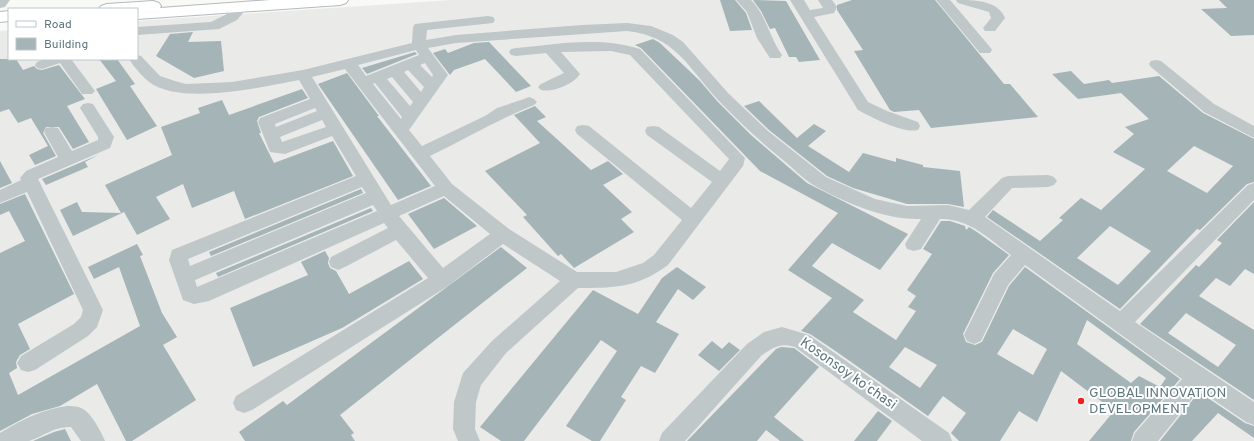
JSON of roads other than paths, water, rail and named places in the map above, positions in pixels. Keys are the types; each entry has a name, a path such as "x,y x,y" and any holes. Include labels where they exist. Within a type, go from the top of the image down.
{"main road":[{"path":"129,8 340,0"},
{"path":"138,14 239,3"}],"street":[{"path":"0,4 3,0"},
{"path":"743,0 752,8 759,21 763,36 775,55"},
{"path":"797,0 863,106 881,115 912,126"},
{"path":"806,14 825,12 829,10 830,7 825,0"},
{"path":"943,0 985,50"},
{"path":"963,0 994,10 998,18 990,28"},
{"path":"138,31 214,26 232,17 239,3"},
{"path":"405,124 441,75 419,45 420,27 488,20"},
{"path":"137,60 156,78 170,85 186,89 216,82 232,88 303,75 419,45 482,36 627,27 646,29 657,33 678,45 723,96 762,135 820,181 841,192 907,213 948,212 974,218 1197,377 1254,415"},
{"path":"349,64 370,80 405,124 419,154 446,188 503,234 551,267 574,280 616,280 635,276 661,260 737,162 737,158 635,52 628,48 616,46 516,52"},
{"path":"546,87 573,74 551,50"},
{"path":"370,80 428,57"},
{"path":"42,65 55,60"},
{"path":"65,60 87,91"},
{"path":"411,64 432,87"},
{"path":"1156,64 1209,108 1254,133"},
{"path":"394,70 421,102"},
{"path":"303,75 376,196 399,230 441,280"},
{"path":"419,154 491,120 503,112 529,102"},
{"path":"322,107 269,120 266,124 276,148 280,149 336,129"},
{"path":"28,363 82,330 90,321 93,310 29,178 32,175 98,148 106,140 88,108"},
{"path":"583,130 693,219"},
{"path":"653,131 722,181"},
{"path":"52,132 68,160"},
{"path":"366,179 182,253 178,257 183,277 190,294 198,296 446,188"},
{"path":"974,218 1008,182 1048,181"},
{"path":"0,197 32,183"},
{"path":"1121,323 1254,189"},
{"path":"183,277 376,196"},
{"path":"914,244 935,212"},
{"path":"338,262 399,230"},
{"path":"244,403 441,280 503,234"},
{"path":"974,336 1001,280 1023,253"},
{"path":"469,441 464,429 466,402 471,380 499,347 574,280"},
{"name":"Kosonsoy koʻchasi","path":"670,441 754,350 768,339 789,335 802,341 941,441"},
{"path":"1143,441 1197,377"},
{"path":"6,441 28,429 64,416 77,417 94,441"}],"place":[{"name":"GLOBAL INNOVATION DEVELOPMENT","path":"1081,401"}]}
